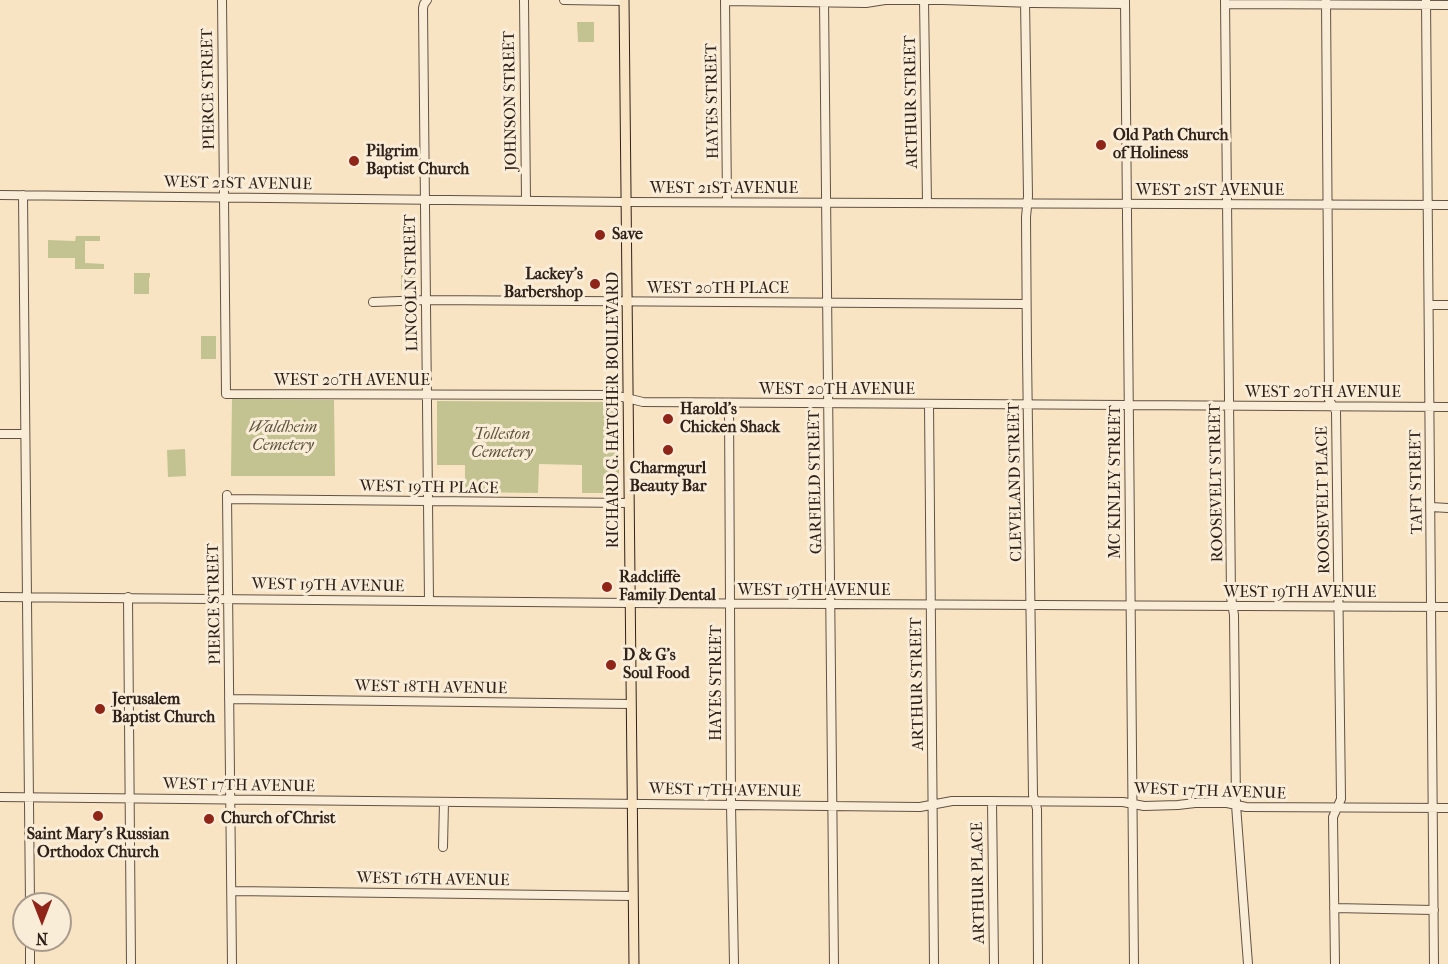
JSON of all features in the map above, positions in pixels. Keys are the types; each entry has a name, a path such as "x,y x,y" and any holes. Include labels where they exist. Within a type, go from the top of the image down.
{"main road":[{"name":"RICHARD G. HATCHER BOULEVARD","path":"624,0 634,964"}],"street":[{"name":"PIERCE STREET","path":"222,0 226,394"},
{"name":"LINCOLN STREET","path":"426,0 423,8 429,601"},
{"name":"JOHNSON STREET","path":"524,0 526,201"},
{"path":"564,0 624,0"},
{"path":"725,0 866,3 885,0 1125,2"},
{"name":"HAYES STREET","path":"725,0 727,202"},
{"name":"GARFIELD STREET","path":"824,1 834,964"},
{"name":"ARTHUR STREET","path":"924,1 927,203"},
{"name":"CLEVELAND STREET","path":"1025,1 1026,304 1033,795 1037,809 1038,964"},
{"name":"MC KINLEY STREET","path":"1125,2 1134,964"},
{"path":"1225,2 1426,2 1448,5"},
{"name":"ROOSEVELT STREET","path":"1225,2 1231,597 1234,615 1236,805 1248,964"},
{"name":"ROOSEVELT PLACE","path":"1326,2 1329,400 1336,411 1341,799 1333,817 1335,964"},
{"name":"TAFT STREET","path":"1426,2 1434,964"},
{"name":"WEST 21ST AVENUE","path":"0,195 627,202 1448,205"},
{"path":"23,195 30,892"},
{"name":"WEST 20TH PLACE","path":"373,302 426,300 1026,304"},
{"path":"1429,305 1448,305"},
{"name":"WEST 20TH AVENUE","path":"226,394 614,395 643,402 729,403 1448,407"},
{"name":"HAYES STREET","path":"729,403 734,964"},
{"name":"ARTHUR STREET","path":"929,404 934,964"},
{"path":"0,434 25,434"},
{"name":"PIERCE STREET","path":"227,497 232,964"},
{"name":"WEST 19TH PLACE","path":"227,497 629,503"},
{"path":"1431,507 1448,508"},
{"name":"WEST 19TH AVENUE","path":"0,597 730,604 1448,607"},
{"path":"128,597 131,964"},
{"name":"WEST 18TH AVENUE","path":"230,699 631,704"},
{"name":"WEST 17TH AVENUE","path":"0,797 920,807 952,801 1034,801 1123,802 1144,806 1227,803 1246,807 1448,808"},
{"name":"ARTHUR PLACE","path":"992,801 994,964"},
{"path":"443,847 444,802"},
{"name":"WEST 16TH AVENUE","path":"231,891 633,896"},
{"path":"1334,908 1434,910"}],"green space":[{"path":"577,22 594,22 594,42 578,42"},
{"path":"76,236 100,236 100,241 85,241 85,263 104,264 104,269 75,269 75,258 48,258 48,240 75,241"},
{"path":"134,273 150,273 149,294 134,294"},
{"path":"401,275 416,275 416,291 401,290"},
{"path":"201,336 216,336 216,359 201,359"},
{"name":"Waldheim Cemetery","path":"232,399 334,400 335,476 231,476"},
{"name":"Tolleston Cemetery","path":"437,401 619,402 619,492 582,493 582,465 539,464 538,493 465,492 465,465 437,465"},
{"path":"185,449 186,476 168,477 167,450"}],"place":[{"name":"Old Path Church of Holiness","path":"1101,145"},
{"name":"Pilgrim Baptist Church","path":"354,161"},
{"name":"Save","path":"600,235"},
{"name":"Lackey's Barbershop","path":"595,284"},
{"name":"Harold's Chicken Shack","path":"668,419"},
{"name":"Charmgurl Beauty Bar","path":"668,450"},
{"name":"Radcliffe Family Dental","path":"607,587"},
{"name":"D & G's Soul Food","path":"611,665"},
{"name":"Jerusalem Baptist Church","path":"100,709"},
{"name":"Saint Mary's Russian Orthodox Church","path":"98,816"},
{"name":"Church of Christ","path":"209,819"}]}
